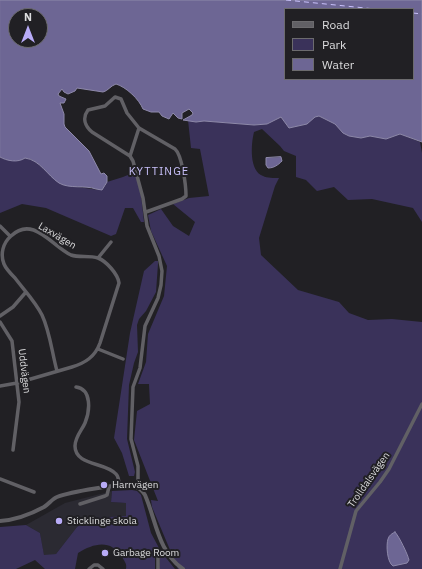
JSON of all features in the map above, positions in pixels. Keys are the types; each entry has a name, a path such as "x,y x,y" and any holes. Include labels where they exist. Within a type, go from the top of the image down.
{"street":[{"path":"138,487 138,466 131,439 133,387 140,368 145,326 158,298 162,278 161,263 147,226 143,198 133,161 130,156 92,132 86,125 85,115 88,110 103,107 113,98 117,97 121,99 130,118 139,128 178,151 186,196 182,199 146,212"},
{"path":"130,156 139,128"},
{"path":"0,226 10,236 5,244 3,259 6,268 35,303 43,317 57,371"},
{"name":"Laxvägen","path":"10,236 20,230 34,230 70,254 98,258"},
{"path":"0,386 17,383 81,364 92,356 98,349 119,283 117,275 113,270 98,258 111,242"},
{"path":"0,316 13,307 26,292"},
{"name":"Uddvägen","path":"0,322 12,341 20,402 13,450"},
{"path":"98,349 123,359"},
{"path":"76,387 84,390 88,403 87,418 75,440 76,451 81,458 114,472 118,479 119,486"},
{"name":"Trolldalsvägen","path":"340,569 356,511 389,469 422,404"},
{"path":"0,479 34,492"},
{"path":"0,521 32,512 46,506 56,498 109,487 132,485 138,487 145,495 165,550 183,569"},
{"path":"80,504 107,494 109,487"},
{"path":"158,569 158,555 165,550"},
{"path":"89,569 94,565 98,565 103,569"}],"shaded area":[{"name":"Sticklinge skola","path":"112,491 111,502 126,503 126,516 91,518 77,527 56,554 44,556 40,533 26,525 65,503"}],"green space":[{"path":"319,116 335,124 343,133 349,136 361,138 370,136 386,139 400,134 420,142 422,153 422,222 413,208 372,199 348,200 334,187 317,191 306,180 296,177 296,156 284,151 262,129 254,132 252,157 255,169 258,173 266,177 279,178 275,186 259,238 261,255 298,290 339,302 349,313 368,320 392,319 422,322 422,569 178,569 152,507 151,500 158,501 134,440 137,411 150,404 149,384 138,384 146,362 148,334 164,296 167,266 151,231 148,215 161,209 173,226 189,236 195,222 173,204 189,198 209,196 200,149 191,148 188,120 196,122 204,121 254,125 267,124 281,117 289,128 307,124 315,117"},
{"path":"0,157 13,161 19,161 25,158 31,160 41,166 54,179 64,185 99,190 105,186 107,182 135,172 141,195 144,222 141,222 133,208 125,208 116,234 111,236 46,208 22,204 0,213"},
{"path":"155,261 158,261 156,292 146,311 139,319 137,325 138,352 129,385 127,439 135,472 134,476 129,476 122,453 114,438 130,333 144,271"},
{"path":"112,491 137,491 141,495 151,533 159,548 155,556 155,569 126,569 126,563 118,551 113,547 102,544 90,547 78,553 75,569 45,569 35,560 16,569 0,569 0,527 26,525 40,533 44,555 56,554 77,527 91,518 126,516 126,503 111,502"},
{"path":"163,554 175,569 159,569 160,558"}],"water":[{"path":"0,0 422,0 422,142 400,134 386,139 370,136 361,138 349,136 343,133 335,124 319,116 315,117 307,124 289,128 281,117 267,124 254,125 183,120 192,115 193,113 189,109 182,113 182,119 178,118 173,113 169,119 162,116 159,112 151,112 143,109 132,94 116,84 103,92 77,88 75,91 68,94 62,89 58,94 66,99 64,103 60,103 64,114 65,127 89,151 101,174 104,173 107,176 107,182 102,190 63,185 30,159 25,158 19,161 12,161 0,157"},
{"path":"281,157 282,161 279,164 268,168 266,165 266,158"},
{"path":"395,532 399,537 409,560 407,563 393,566 389,561 387,545 389,536"}],"ferry route":[{"path":"286,0 365,8"},
{"path":"414,13 422,14"}],"place":[{"name":"Harrvägen","path":"104,485"},
{"name":"Sticklinge skola","path":"59,521"},
{"name":"Garbage Room","path":"105,553"}],"district":[{"name":"KYTTINGE","path":"159,172"}]}
